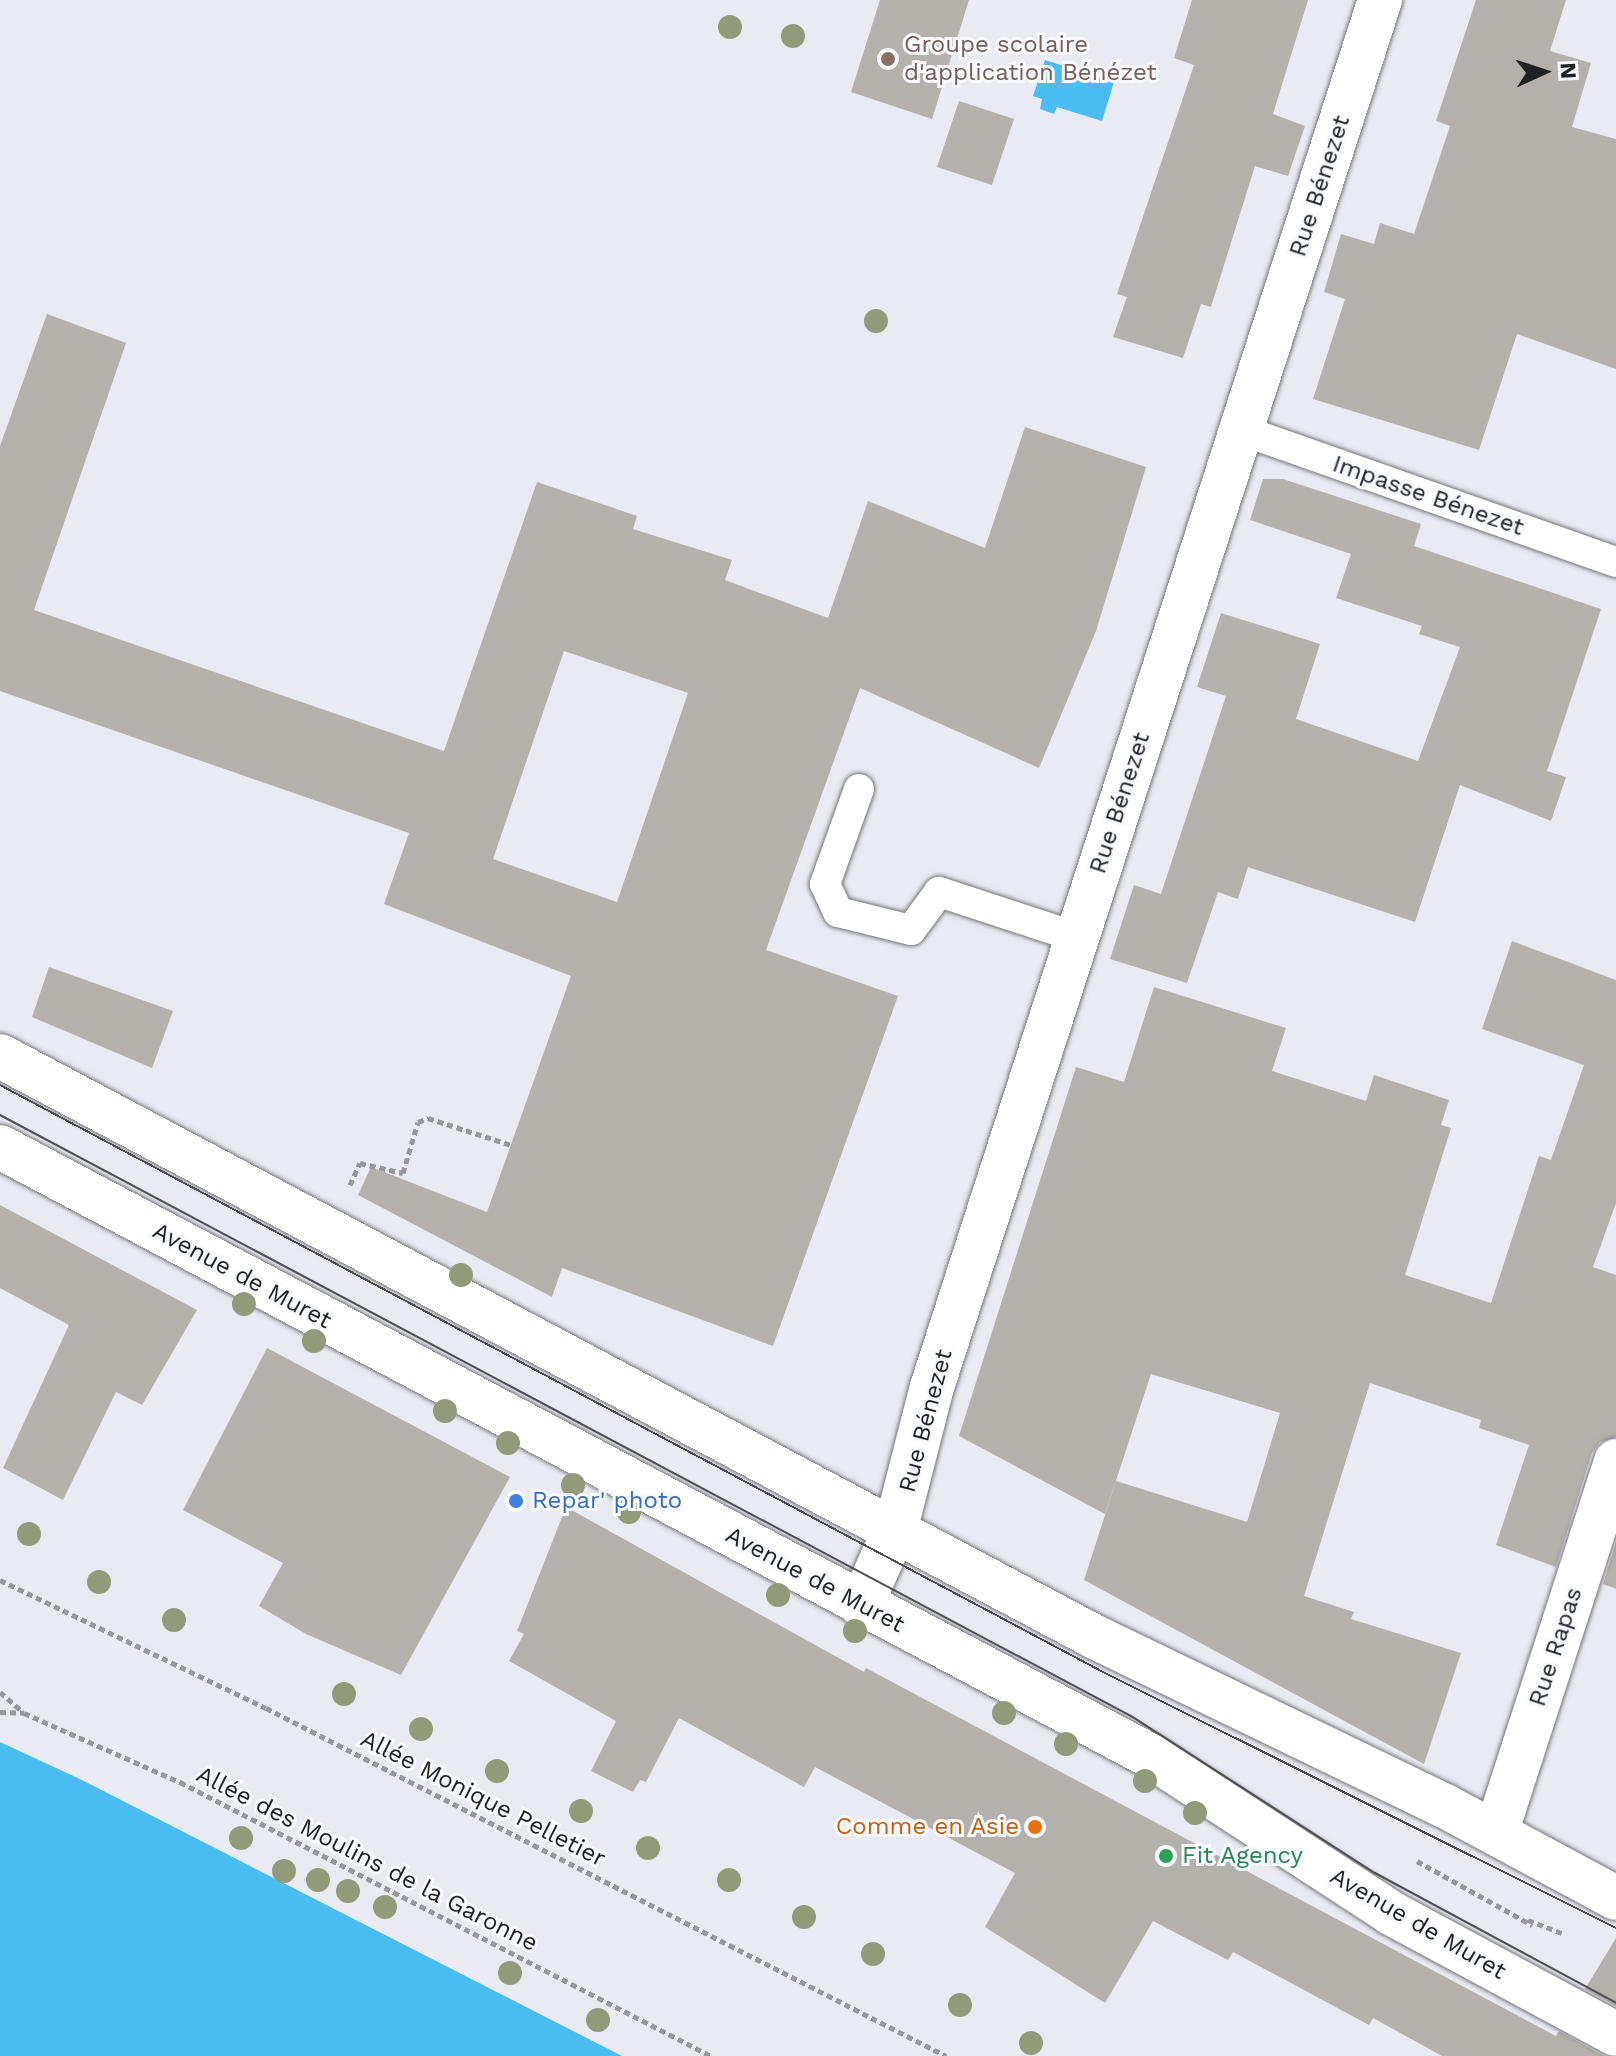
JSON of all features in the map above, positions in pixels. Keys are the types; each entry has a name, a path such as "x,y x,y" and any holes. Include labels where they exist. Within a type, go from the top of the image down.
{"main road":[{"name":"Rue Bénezet","path":"861,1605 896,1527 932,1387 1380,0"},
{"path":"0,1056 896,1527 1095,1637 1496,1833 1616,1898"},
{"name":"Avenue de Muret","path":"0,1147 1149,1755 1391,1913 1616,2034"},
{"name":"Rue Rapas","path":"1496,1833 1616,1461"}],"lane":[{"name":"Impasse Bénezet","path":"1241,430 1616,562"},
{"path":"859,789 825,884 838,912 911,930 939,892 1077,937"}],"path":[{"path":"348,1189 360,1163 377,1163 403,1173 418,1122 428,1118 511,1145"},
{"name":"Allée Monique Pelletier","path":"0,1580 266,1708 946,2056"},
{"path":"0,1692 24,1713"},
{"name":"Allée des Moulins de la Garonne","path":"0,1712 24,1713 180,1782 711,2056"}],"water":[{"path":"1045,60 1114,82 1102,121 1057,107 1054,114 1040,109 1042,99 1033,96"},
{"path":"0,1742 82,1780 622,2056 0,2056"}],"building":[{"path":"880,0 969,0 932,119 851,92"},
{"path":"1192,0 1308,0 1273,114 1305,126 1288,176 1255,166 1211,307 1201,304 1183,358 1113,337 1127,297 1117,294 1194,65 1174,58"},
{"path":"1476,0 1566,0 1550,51 1591,63 1572,127 1616,139 1616,369 1517,334 1479,450 1313,399 1345,299 1324,292 1341,234 1374,244 1380,223 1414,234 1450,126 1436,121"},
{"path":"959,101 1014,119 992,185 937,167"},
{"path":"47,314 126,343 34,610 444,751 537,482 637,516 633,529 732,560 725,580 828,618 868,501 985,548 1025,427 1146,467 1096,631 1039,768 860,688 766,950 898,996 773,1346 562,1268 552,1297 358,1195 371,1167 487,1212 571,976 384,904 409,833 0,691 0,446","holes":["564,651 688,693 617,902 493,859"]},
{"path":"1263,479 1283,479 1421,524 1414,546 1601,609 1547,771 1566,777 1551,821 1460,785 1415,922 1248,867 1238,899 1218,892 1187,983 1110,959 1134,885 1161,894 1226,696 1197,687 1221,613 1320,644 1296,719 1418,761 1460,647 1419,634 1422,626 1336,598 1351,554 1250,520"},
{"path":"1512,941 1616,980 1616,1203 1593,1267 1616,1275 1616,1437 1600,1442 1592,1453 1556,1567 1496,1545 1529,1445 1479,1428 1481,1420 1370,1383 1304,1596 1354,1612 1351,1619 1461,1653 1424,1764 1084,1580 1116,1481 1247,1522 1280,1413 1151,1374 1105,1514 959,1436 1076,1067 1124,1082 1154,987 1286,1028 1272,1071 1366,1101 1374,1075 1449,1100 1441,1125 1451,1128 1405,1275 1491,1303 1539,1156 1551,1160 1584,1065 1482,1029"},
{"path":"49,967 173,1011 152,1068 32,1017"},
{"path":"0,1205 197,1310 142,1405 116,1392 63,1500 3,1468 69,1325 0,1288"},
{"path":"267,1348 510,1477 401,1675 306,1634 259,1606 283,1563 183,1510"},
{"path":"566,1507 864,1672 866,1668 1556,2036 1559,2031 1604,2056 1442,2056 1373,2018 1369,2025 1233,1952 1228,1960 1153,1921 1105,2003 985,1927 1015,1873 815,1767 804,1787 679,1718 646,1782 640,1780 633,1792 591,1771 616,1721 509,1661 524,1634 517,1631"},
{"path":"1616,1542 1616,1589 1603,1584"},
{"path":"1616,1938 1616,2006 1585,1989"}],"tram line":[{"path":"0,1085 1103,1672 1616,1928"},
{"path":"0,1115 1131,1716 1375,1873 1616,2003"}],"place":[{"name":"Groupe scolaire d'application Bénézet","path":"888,59"},
{"name":"Repar' photo","path":"516,1501"},
{"name":"Comme en Asie","path":"1035,1827"},
{"name":"Fit Agency","path":"1166,1856"}]}
